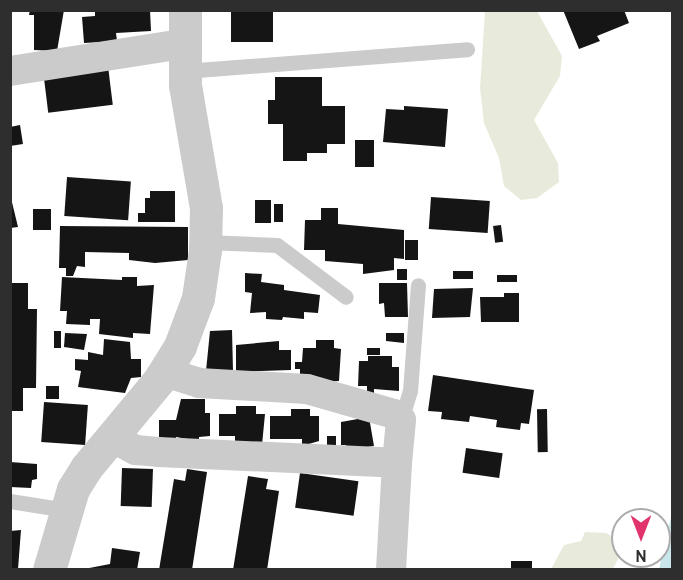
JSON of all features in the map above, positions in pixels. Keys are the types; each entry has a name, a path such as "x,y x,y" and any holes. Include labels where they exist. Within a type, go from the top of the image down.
{"street":[{"path":"50,570 66,510 86,468 113,438 164,372 180,346 198,298 205,242 206,208 183,58 185,10"},
{"path":"10,71 183,58"},
{"path":"164,372 199,383 307,389 394,414 401,420 391,570"},
{"path":"113,438 136,450 158,452 398,463"}],"lane":[{"path":"183,58 467,49"},
{"path":"205,242 276,245 346,297"},
{"path":"401,420 410,391 418,285"},
{"path":"10,501 66,510"}],"shaded area":[{"path":"485,11 537,11 562,56 560,76 534,120 558,163 559,182 537,198 521,200 504,186 499,158 484,123 480,88"},
{"path":"585,532 606,533 611,536 611,568 613,569 551,569 564,545 581,541"}],"water":[{"path":"672,513 672,569 659,569 671,568"}],"building":[{"path":"30,10 64,10 57,51 34,50 34,15 29,15"},
{"path":"95,10 150,10 151,31 116,33 117,41 84,43 82,17 95,16"},
{"path":"231,10 273,10 273,42 231,42"},
{"path":"563,10 624,10 629,23 597,36 600,41 579,49"},
{"path":"108,66 113,105 48,113 43,74"},
{"path":"275,77 322,77 322,106 345,106 345,144 327,144 327,153 307,153 307,161 283,161 283,124 268,124 268,100 275,100"},
{"path":"404,106 448,109 445,147 383,142 386,109 404,110"},
{"path":"20,125 23,144 10,146 10,127"},
{"path":"355,140 374,140 374,167 355,167"},
{"path":"67,177 131,181 128,220 64,216"},
{"path":"150,191 175,191 175,222 138,222 138,213 145,213 145,198 150,198"},
{"path":"10,194 18,227 10,228"},
{"path":"431,197 490,201 488,233 429,229"},
{"path":"255,200 271,200 271,223 255,223"},
{"path":"274,204 283,204 283,222 274,222"},
{"path":"321,208 338,208 338,224 404,230 404,259 394,258 394,270 363,274 363,264 325,261 325,250 304,250 305,220 321,220"},
{"path":"33,209 51,209 51,230 33,230"},
{"path":"501,225 503,242 495,243 493,226"},
{"path":"60,226 188,227 188,260 155,263 129,260 129,253 85,252 85,267 77,266 73,276 66,276 66,268 59,268"},
{"path":"405,240 418,240 418,260 405,260"},
{"path":"397,269 407,269 407,280 397,280"},
{"path":"453,271 473,271 473,279 453,279"},
{"path":"245,273 262,274 261,282 284,285 284,290 320,295 318,313 304,312 304,319 283,317 282,320 266,319 266,312 250,313 252,293 245,292"},
{"path":"497,275 517,275 517,282 497,282"},
{"path":"62,277 122,280 122,277 137,277 137,286 154,285 150,334 133,333 133,338 99,334 100,319 90,319 90,325 66,324 67,311 60,311"},
{"path":"10,283 28,283 28,309 37,309 36,388 23,388 23,411 10,411"},
{"path":"379,283 407,283 408,317 385,317 384,303 379,304"},
{"path":"473,288 470,317 432,318 434,289"},
{"path":"504,293 519,293 519,322 481,322 480,297 504,297"},
{"path":"232,330 233,371 206,371 210,331"},
{"path":"54,331 61,331 61,348 54,348"},
{"path":"65,333 87,334 84,350 64,347"},
{"path":"386,333 404,333 404,343 386,341"},
{"path":"104,339 130,342 131,359 141,359 141,377 131,378 125,393 78,387 81,371 75,370 75,359 88,360 88,352 103,355"},
{"path":"316,340 334,340 334,348 341,349 339,381 325,382 300,376 300,369 295,369 295,362 302,362 303,348 316,348"},
{"path":"279,341 279,350 291,350 291,370 236,372 236,345"},
{"path":"367,348 380,348 380,355 367,355"},
{"path":"368,356 392,356 392,367 399,367 399,391 374,389 374,393 367,393 367,386 358,386 359,361 368,361"},
{"path":"433,375 534,390 529,424 521,423 520,430 496,427 497,420 470,416 469,422 441,419 442,412 428,411"},
{"path":"46,386 59,386 59,399 46,399"},
{"path":"181,399 205,399 205,413 210,413 210,436 199,437 199,441 176,437 176,443 159,443 159,420 176,420"},
{"path":"44,402 88,405 85,445 41,442"},
{"path":"236,406 256,406 256,414 265,414 262,445 235,445 235,436 219,436 219,414 236,414"},
{"path":"291,409 310,409 310,416 319,416 319,441 302,446 302,439 270,439 270,416 291,416"},
{"path":"537,409 547,409 548,452 538,452"},
{"path":"369,417 374,446 346,450 346,445 341,445 341,422"},
{"path":"327,436 336,436 336,448 327,448"},
{"path":"466,448 503,453 499,478 463,473"},
{"path":"10,462 37,464 37,479 32,480 31,488 10,487"},
{"path":"122,468 153,469 152,507 121,506"},
{"path":"187,469 207,472 192,570 159,570 174,479 185,481"},
{"path":"300,473 358,481 354,516 295,508"},
{"path":"248,476 268,479 266,489 279,491 267,570 233,570"},
{"path":"21,530 18,569 10,568 10,531"},
{"path":"112,548 140,552 137,570 79,570 110,564"},
{"path":"511,561 532,561 532,570 511,570"}]}
